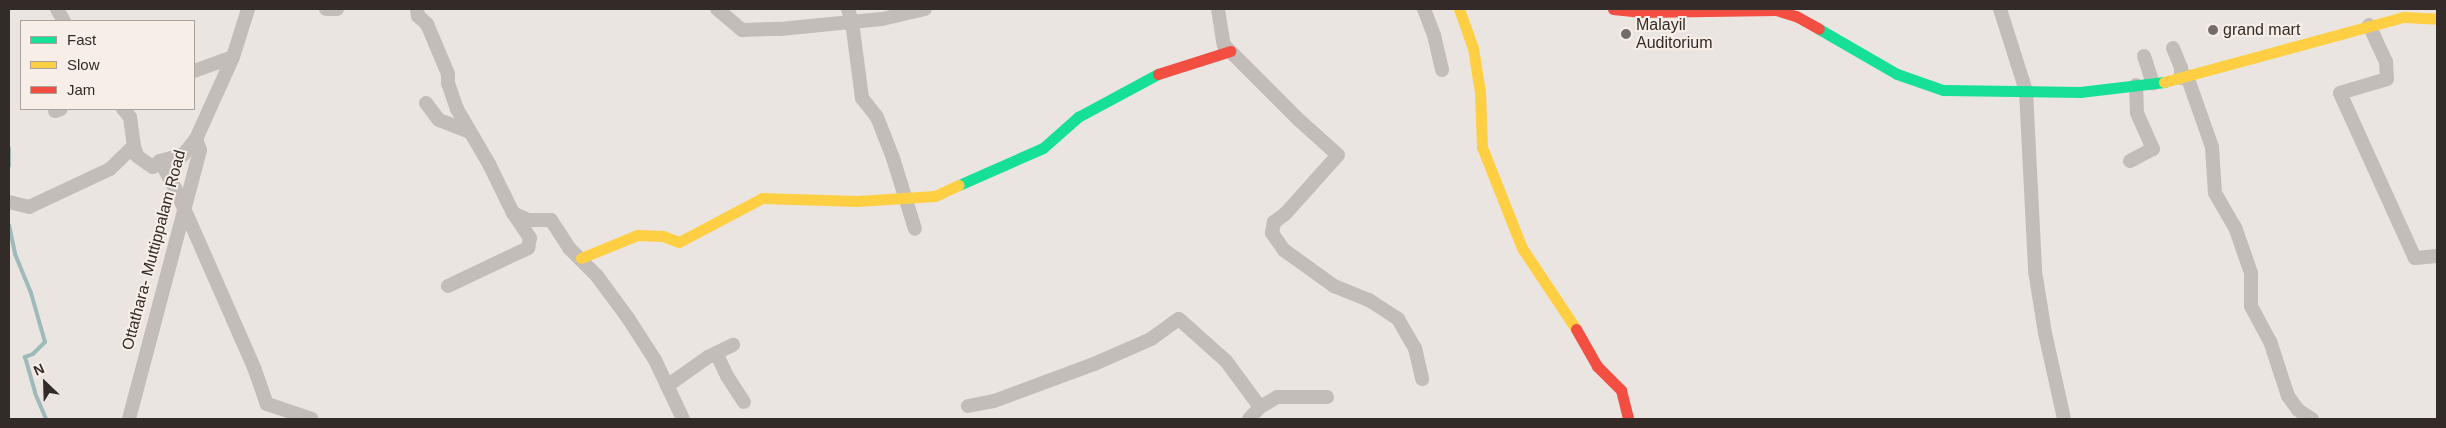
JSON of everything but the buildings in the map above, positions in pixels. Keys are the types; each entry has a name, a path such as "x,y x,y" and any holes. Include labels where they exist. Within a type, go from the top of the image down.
{"street":[{"path":"57,9 63,20"},
{"name":"Ottathara- Muttippalam Road","path":"129,419 200,150 196,139 233,57 248,9"},
{"path":"326,9 337,9"},
{"path":"416,9 418,16 427,24 448,74 448,83 457,109 468,131 489,164 513,213 530,238 528,248 448,286"},
{"path":"717,9 742,30 780,29 850,15 882,19 925,9"},
{"path":"1218,9 1224,45 1299,120 1338,155 1285,214 1274,222 1272,233 1284,250 1334,286 1369,300 1398,318 1416,348 1422,379"},
{"path":"1424,9 1428,17 1442,70"},
{"path":"1459,9 1473,48 1480,92 1482,147 1522,248 1562,306 1597,366 1621,390 1628,419"},
{"path":"1612,9 1640,12 1776,10 1796,16 1897,74 1942,90 2080,92 2152,84 2184,77 2404,16 2437,19"},
{"path":"2000,9 2026,91 2035,271 2045,333 2064,419"},
{"path":"850,15 862,98 877,117 893,158 915,229"},
{"path":"2369,25 2386,62 2387,79 2340,93 2415,258 2437,256"},
{"path":"2174,48 2212,147 2215,193 2234,227 2251,274 2251,306 2270,341 2288,396 2298,410 2312,419"},
{"path":"581,258 590,252 637,235 663,236 679,242 762,198 857,201 935,196 1043,148 1078,117 1157,74 1230,51"},
{"path":"2144,56 2152,84"},
{"path":"195,71 233,57"},
{"path":"2130,161 2153,149 2137,113 2136,85"},
{"path":"426,103 439,120 468,131"},
{"path":"124,110 130,117 137,156 154,166 160,161 183,155 196,139"},
{"path":"9,202 29,207 52,198 110,169 134,146"},
{"path":"160,161 184,209 255,370 267,404 312,419"},
{"path":"513,213 528,220 551,220 569,248 581,258 628,318 654,360 683,419"},
{"path":"968,406 994,401 1094,364 1151,339 1179,319 1226,361 1260,407"},
{"path":"667,386 716,353 733,345"},
{"path":"716,353 727,376 744,402"},
{"path":"1249,419 1260,407 1277,396 1327,397"}],"waterway":[{"path":"9,148 9,166"},
{"path":"9,225 15,254 31,293 45,342 33,354 25,357 35,393 46,419"}],"traffic: fast":[{"path":"1819,29 1897,74 1943,90 2080,92 2164,82"},
{"path":"959,185 1043,148 1078,117 1158,74"}],"traffic: slow":[{"path":"1459,9 1473,48 1480,92 1482,147 1522,248 1576,329"},
{"path":"2164,82 2404,17 2437,19"},
{"path":"581,258 637,235 663,236 679,242 762,198 857,201 935,196 959,185"}],"traffic: jam":[{"path":"1613,9 1640,12 1776,10 1796,16 1819,29"},
{"path":"1158,74 1230,51"},
{"path":"1576,329 1597,366 1621,390 1628,419"}],"place":[{"name":"grand mart","path":"2213,30"},
{"name":"Malayil Auditorium","path":"1626,34"}]}
